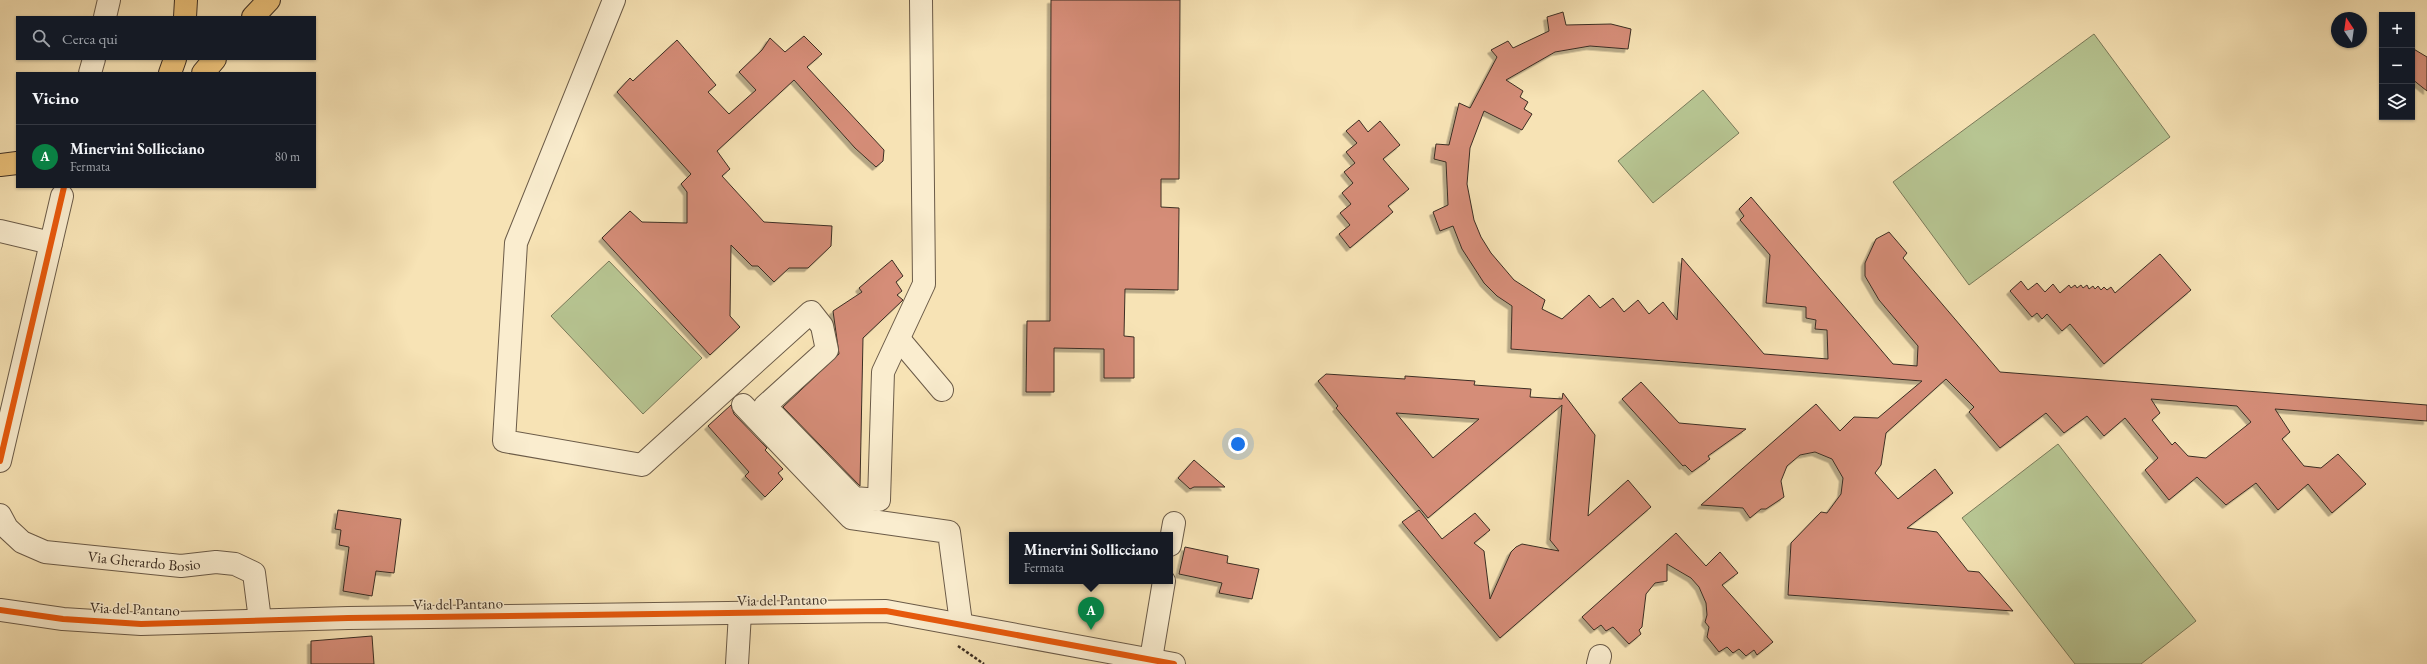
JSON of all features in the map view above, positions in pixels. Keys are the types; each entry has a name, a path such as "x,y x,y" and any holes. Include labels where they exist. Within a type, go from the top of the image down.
{"highway":[{"path":"185,16 186,0"},
{"path":"254,16 269,0"},
{"path":"170,72 175,60"},
{"path":"204,72 214,60"},
{"path":"0,165 16,163"},
{"path":"0,175 16,173"}],"street":[{"path":"105,16 109,0"},
{"path":"614,0 516,243 504,441 642,465 811,312 822,326 827,350 765,406 854,498 879,500 884,372 924,284 921,0"},
{"path":"90,72 94,60"},
{"path":"0,461 62,196"},
{"path":"0,231 51,243"},
{"path":"899,339 942,390"},
{"path":"743,405 851,518 949,532 961,623"},
{"name":"Via Gherardo Bosio","path":"0,515 7,528 22,542 45,552 181,566 216,562 235,564 254,573 260,620"},
{"path":"1172,532 1174,523"},
{"path":"1151,659 1164,584"},
{"name":"Via del Pantano","path":"0,610 63,619 141,624 260,620 886,611 961,623 1174,664"},
{"path":"738,664 740,613"}],"green space":[{"path":"2094,34 2170,137 1969,285 1893,182"},
{"path":"1703,90 1739,133 1653,203 1618,161"},
{"path":"609,261 702,358 643,414 551,316"},
{"path":"2058,444 2196,621 2141,664 2075,664 1962,518"}],"building":[{"path":"1051,0 1180,0 1179,179 1161,179 1161,207 1179,208 1178,290 1125,289 1124,336 1134,337 1134,378 1104,378 1104,349 1054,348 1054,392 1026,392 1027,321 1050,321"},
{"path":"1563,12 1566,25 1611,24 1631,29 1628,49 1590,46 1555,52 1506,80 1523,91 1520,97 1528,102 1524,109 1532,114 1522,130 1484,111 1470,148 1467,184 1474,220 1481,237 1491,253 1514,280 1545,300 1542,309 1562,319 1589,295 1600,308 1613,298 1624,312 1638,300 1649,314 1663,302 1677,320 1682,258 1764,354 1828,359 1827,330 1815,329 1816,320 1806,318 1806,307 1766,303 1770,255 1740,220 1744,216 1739,209 1751,197 1893,364 1917,366 1918,346 1879,300 1865,276 1865,263 1876,239 1889,232 1907,253 1903,258 2000,372 2427,405 2427,421 2275,409 2290,432 2282,439 2304,466 2321,468 2338,454 2366,484 2332,513 2308,484 2278,510 2256,483 2226,505 2197,477 2169,500 2145,470 2158,458 2125,418 2104,436 2087,416 2064,433 2046,413 2000,448 1969,412 1974,407 1946,379 1886,433 1881,465 1875,473 1898,499 1935,469 1953,493 1907,528 1937,532 1968,571 1979,572 2013,611 1788,595 1791,543 1821,512 1827,513 1841,494 1843,478 1832,459 1815,452 1800,455 1787,466 1781,481 1784,497 1766,509 1761,509 1750,518 1743,508 1701,505 1816,404 1840,431 1854,417 1878,418 1922,381 1511,349 1512,306 1497,296 1484,283 1462,249 1453,226 1440,231 1433,212 1448,205 1446,162 1434,159 1436,144 1449,145 1459,103 1470,108 1497,57 1491,50 1508,41 1513,48 1549,31 1547,17","holes":["2151,399 2237,406 2251,422 2206,458 2188,456 2175,442 2172,445 2152,420 2160,413"]},
{"path":"804,36 822,54 807,67 884,150 883,161 876,167 855,148 794,80 717,151 730,169 722,176 764,222 832,226 831,246 808,268 789,268 774,282 758,266 752,266 731,245 730,316 740,327 710,355 602,238 630,211 642,222 687,223 687,192 681,184 691,174 617,92 630,78 633,81 677,40 716,85 708,92 729,114 756,90 739,72 762,50 770,38 785,52"},
{"path":"2415,50 2427,57 2427,91 2415,81"},
{"path":"1359,120 1368,132 1380,121 1400,145 1383,159 1409,189 1388,206 1393,212 1350,248 1339,234 1350,225 1340,213 1351,204 1342,193 1353,183 1344,172 1355,163 1346,152 1357,143 1346,131"},
{"path":"2160,254 2191,290 2104,364 2070,324 2062,331 2047,314 2042,319 2037,313 2032,317 2010,291 2021,281 2028,290 2037,283 2045,292 2053,284 2060,293 2069,285 2071,288 2075,285 2077,288 2081,285 2083,288 2087,285 2089,289 2093,286 2095,289 2098,286 2101,290 2104,287 2107,290 2111,287 2115,293"},
{"path":"892,260 903,276 896,282 902,291 897,295 903,300 863,338 860,486 783,407 839,354 833,311 862,292 859,288"},
{"path":"1326,374 1405,379 1405,376 1475,381 1474,385 1531,389 1530,397 1562,399 1563,393 1595,435 1588,516 1628,480 1651,507 1500,638 1402,522 1419,510 1442,539 1475,513 1490,530 1474,543 1484,551 1490,599 1511,552 1516,547 1522,544 1559,551 1550,540 1562,405 1428,518 1336,408 1338,406 1318,381","holes":["1396,413 1479,419 1433,458"]},
{"path":"1641,382 1679,423 1746,429 1708,456 1710,459 1692,472 1685,465 1683,466 1622,399"},
{"path":"731,405 734,414 767,448 765,450 783,469 778,473 783,479 765,497 745,476 749,472 708,426"},
{"path":"1194,460 1225,487 1194,487 1190,489 1178,478"},
{"path":"338,510 401,519 394,573 376,571 372,596 343,591 349,547 339,545 341,530 335,529"},
{"path":"1676,533 1706,566 1720,552 1738,573 1722,585 1773,642 1757,655 1754,650 1746,656 1739,649 1733,653 1727,647 1719,652 1707,637 1709,627 1705,622 1707,615 1706,603 1699,587 1691,578 1667,564 1667,581 1655,583 1646,594 1642,627 1639,630 1641,634 1629,644 1613,627 1606,631 1601,625 1594,630 1582,617"},
{"path":"1185,547 1228,556 1227,563 1259,569 1252,599 1219,593 1222,583 1179,574"},
{"path":"372,636 374,664 311,664 311,641"}],"cycle path":[{"path":"0,461 64,188"},
{"path":"0,610 63,619 141,624 348,618 886,611 1174,664"}],"place":[{"name":"Minervini Sollicciano","path":"1091,630"}]}
